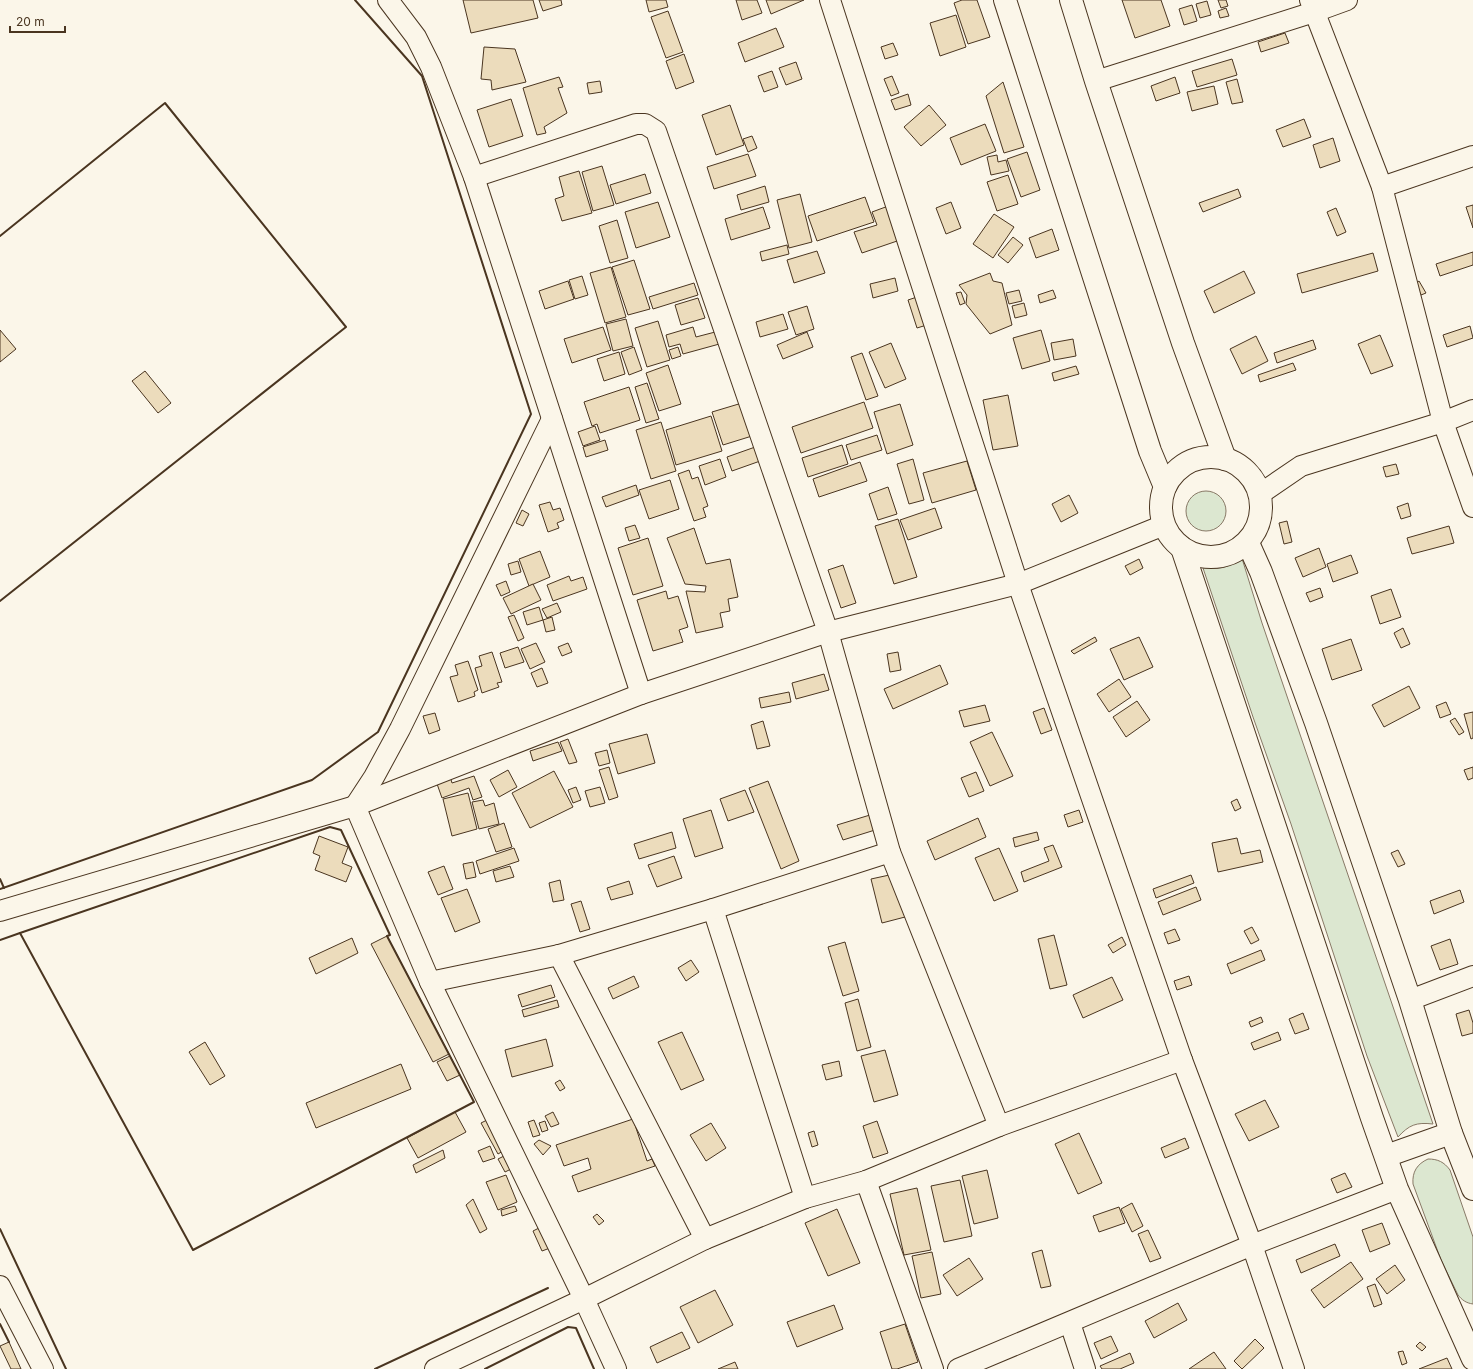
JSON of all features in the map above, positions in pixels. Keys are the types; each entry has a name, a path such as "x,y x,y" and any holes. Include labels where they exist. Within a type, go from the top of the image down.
{"main road":[{"path":"1005,0 1148,443 1165,487"},
{"path":"1072,0 1096,81 1183,343 1225,459"},
{"path":"1204,457 1225,459 1243,468 1256,484 1260,494 1261,507 1260,520 1256,532 1248,543 1228,554 1216,557 1204,557 1192,554 1182,548 1171,538 1164,525 1160,506 1165,487 1177,470 1190,462 1204,457"},
{"path":"1248,543 1261,572 1316,723 1410,1000 1451,1133 1473,1189"},
{"path":"1182,548 1397,1189 1465,1322 1473,1359"},
{"path":"1386,1156 1451,1133"}],"street":[{"path":"388,0 416,37 431,67 474,177 641,694"},
{"path":"830,0 1018,584 1182,1060 1252,1245 1294,1369"},
{"path":"1096,81 1312,6 1347,0"},
{"path":"1312,6 1382,187 1444,422 1473,507"},
{"path":"474,177 636,124 645,124 656,131 828,632 890,852 999,1126"},
{"path":"1382,187 1473,156"},
{"path":"1260,494 1301,466 1444,422 1473,410"},
{"path":"355,806 374,777 400,729 552,419"},
{"path":"0,911 355,806 641,694 828,632 1018,584 1164,525"},
{"path":"355,806 430,982 584,1299 616,1369"},
{"path":"430,982 560,955 713,909 890,852"},
{"path":"713,909 805,1198"},
{"path":"560,955 704,1239"},
{"path":"1410,1000 1473,976"},
{"path":"435,1369 584,1299 704,1239 805,1198 866,1181 999,1126 1182,1060"},
{"path":"866,1181 933,1369"},
{"path":"958,1369 1252,1245 1397,1189"},
{"path":"0,1286 43,1369"},
{"path":"1070,1323 1085,1369"}],"green space":[{"path":"1206,491 1214,493 1220,497 1224,503 1226,511 1224,519 1220,525 1214,529 1206,531 1198,529 1192,525 1188,519 1186,511 1188,503 1192,497 1198,493"},
{"path":"1240,552 1262,623 1433,1124 1413,1125 1398,1137 1367,1056 1291,824 1202,565 1214,568 1224,567 1233,562"},
{"path":"1428,1159 1440,1162 1450,1170 1473,1237 1473,1304 1464,1301 1458,1295 1441,1260 1413,1184 1414,1172 1421,1163"}],"building":[{"path":"463,0 533,0 538,18 471,33"},
{"path":"539,0 561,0 562,5 543,11"},
{"path":"646,0 666,0 668,7 649,12"},
{"path":"736,0 757,0 762,13 742,20"},
{"path":"766,0 804,0 771,14"},
{"path":"962,0 977,0 990,37 968,44 954,3"},
{"path":"1122,0 1161,0 1170,26 1135,38"},
{"path":"1218,0 1226,0 1228,6 1221,8"},
{"path":"1207,1 1211,15 1200,18 1196,4"},
{"path":"1192,5 1197,21 1184,25 1179,9"},
{"path":"1226,8 1229,16 1220,18 1218,11"},
{"path":"668,11 683,52 666,58 651,17"},
{"path":"956,15 966,47 940,56 930,23"},
{"path":"776,28 784,47 745,62 738,43"},
{"path":"1285,33 1289,43 1261,52 1258,42"},
{"path":"893,43 898,55 885,59 881,47"},
{"path":"484,47 515,49 526,82 492,90 491,80 481,79"},
{"path":"684,54 694,82 676,89 666,61"},
{"path":"1232,59 1237,75 1197,87 1192,71"},
{"path":"796,62 802,79 786,85 779,68"},
{"path":"772,71 778,87 764,92 758,76"},
{"path":"892,76 899,93 891,96 884,79"},
{"path":"559,77 563,87 558,88 567,113 544,127 546,133 537,135 523,88"},
{"path":"1175,77 1180,93 1156,101 1151,86"},
{"path":"1237,79 1243,102 1232,104 1226,82"},
{"path":"600,81 602,92 589,94 587,83"},
{"path":"1003,82 1024,147 1004,153 986,96"},
{"path":"1214,86 1218,104 1192,111 1187,92"},
{"path":"908,94 911,105 895,110 891,100"},
{"path":"511,99 523,136 489,147 477,110"},
{"path":"730,105 744,145 716,155 702,115"},
{"path":"929,105 946,125 921,146 904,127"},
{"path":"1304,119 1311,137 1283,147 1276,130"},
{"path":"985,124 996,151 961,165 950,138"},
{"path":"752,136 757,148 748,152 743,139"},
{"path":"1333,138 1340,161 1320,168 1313,145"},
{"path":"1027,152 1040,190 1021,197 1007,159"},
{"path":"748,154 756,176 714,189 707,167"},
{"path":"997,155 998,162 1006,160 1009,171 991,175 987,157"},
{"path":"602,166 614,205 593,211 582,172"},
{"path":"579,171 592,213 562,221 555,199 564,196 559,177"},
{"path":"645,174 651,193 616,204 610,185"},
{"path":"1008,175 1018,204 997,211 987,182"},
{"path":"765,186 769,202 741,210 737,195"},
{"path":"1238,189 1241,197 1203,212 1199,203"},
{"path":"800,194 812,242 789,248 777,200"},
{"path":"865,197 874,222 817,241 808,216"},
{"path":"658,202 670,237 636,248 625,212"},
{"path":"951,202 961,228 946,234 936,208"},
{"path":"891,205 903,239 862,253 854,232 877,225 872,212"},
{"path":"1473,205 1473,228 1466,207"},
{"path":"763,207 770,228 731,240 725,219"},
{"path":"1336,208 1346,232 1337,236 1327,212"},
{"path":"994,214 1014,227 993,258 973,244"},
{"path":"617,220 628,258 610,263 599,226"},
{"path":"1052,229 1059,250 1036,258 1029,238"},
{"path":"1013,237 1023,245 1008,263 998,255"},
{"path":"787,245 789,254 762,261 760,252"},
{"path":"817,251 825,273 794,283 787,260"},
{"path":"1473,252 1473,265 1440,276 1436,264"},
{"path":"1373,253 1378,271 1302,293 1297,274"},
{"path":"634,260 650,309 628,315 612,267"},
{"path":"611,267 626,317 605,323 590,273"},
{"path":"1244,271 1255,293 1214,313 1204,291"},
{"path":"990,273 993,281 1002,283 1012,325 990,334 966,304 967,295 959,285"},
{"path":"582,276 588,295 575,299 569,280"},
{"path":"895,278 898,291 873,298 870,284"},
{"path":"568,281 574,299 545,309 539,291"},
{"path":"1419,281 1426,293 1421,295 1415,284"},
{"path":"694,283 698,295 653,309 649,297"},
{"path":"1019,290 1022,301 1009,304 1006,293"},
{"path":"1053,290 1056,298 1040,303 1038,295"},
{"path":"961,292 965,303 960,305 956,293"},
{"path":"920,296 930,324 917,328 908,300"},
{"path":"698,298 705,318 681,325 675,305"},
{"path":"1024,303 1027,315 1015,318 1012,306"},
{"path":"807,306 814,329 796,335 788,312"},
{"path":"783,314 788,329 760,337 756,322"},
{"path":"626,319 633,346 613,351 606,324"},
{"path":"658,321 670,360 647,367 635,328"},
{"path":"1470,326 1473,338 1447,347 1443,335"},
{"path":"603,327 611,350 572,363 564,339"},
{"path":"693,327 696,337 719,331 723,343 683,354 680,344 669,347 666,335"},
{"path":"0,330 16,349 0,362"},
{"path":"1041,330 1050,361 1022,369 1013,338"},
{"path":"807,332 813,347 783,359 777,345"},
{"path":"1380,335 1393,366 1371,374 1358,344"},
{"path":"1256,336 1268,361 1242,374 1230,349"},
{"path":"1073,339 1076,356 1054,360 1051,343"},
{"path":"1313,340 1316,349 1277,363 1274,353"},
{"path":"891,343 906,379 885,388 869,352"},
{"path":"634,347 642,370 629,375 621,352"},
{"path":"678,347 681,356 672,359 669,350"},
{"path":"619,352 625,374 604,381 597,359"},
{"path":"862,353 878,396 866,400 851,357"},
{"path":"1293,363 1296,370 1260,382 1258,375"},
{"path":"668,365 681,404 659,411 646,373"},
{"path":"1076,366 1079,374 1054,381 1052,373"},
{"path":"145,371 171,403 158,413 132,381"},
{"path":"647,383 659,419 646,423 635,387"},
{"path":"629,387 640,420 600,433 597,424 592,426 584,402"},
{"path":"1008,395 1018,446 993,450 983,400"},
{"path":"864,402 873,428 801,453 792,427"},
{"path":"742,403 752,436 723,445 712,412"},
{"path":"900,404 913,445 887,454 874,412"},
{"path":"711,416 722,451 676,465 666,430"},
{"path":"661,422 676,471 651,479 636,430"},
{"path":"595,426 600,440 583,446 578,432"},
{"path":"877,435 882,450 851,460 846,445"},
{"path":"605,440 608,450 586,457 583,447"},
{"path":"842,445 848,464 808,477 802,458"},
{"path":"758,446 763,460 732,471 727,457"},
{"path":"720,459 726,477 705,485 699,466"},
{"path":"913,459 924,500 909,504 897,464"},
{"path":"967,461 976,490 932,503 923,473"},
{"path":"860,462 867,481 819,497 813,479"},
{"path":"1396,464 1399,474 1386,477 1383,467"},
{"path":"689,470 692,479 698,477 708,506 703,508 706,517 694,521 678,474"},
{"path":"670,480 679,509 649,519 639,490"},
{"path":"636,485 639,495 606,507 602,497"},
{"path":"888,487 897,514 878,520 869,494"},
{"path":"1069,495 1078,513 1061,522 1052,504"},
{"path":"550,502 553,510 560,508 564,520 557,523 559,528 548,532 539,505"},
{"path":"1408,503 1411,516 1401,519 1397,507"},
{"path":"935,508 942,528 908,540 900,520"},
{"path":"522,510 529,514 523,526 516,523"},
{"path":"898,519 917,577 894,584 875,526"},
{"path":"1287,521 1292,542 1284,544 1279,523"},
{"path":"635,525 640,538 629,541 625,528"},
{"path":"1449,526 1454,543 1412,554 1407,538"},
{"path":"694,528 706,564 730,559 738,597 728,599 730,611 720,613 723,627 696,633 686,591 705,592 706,586 685,584 667,538"},
{"path":"648,538 663,586 633,595 618,548"},
{"path":"1319,548 1326,567 1303,577 1295,558"},
{"path":"540,551 550,577 529,586 519,559"},
{"path":"1351,555 1358,573 1333,582 1327,564"},
{"path":"1139,559 1143,568 1130,575 1125,566"},
{"path":"518,561 521,572 511,575 508,564"},
{"path":"843,565 856,603 841,608 828,570"},
{"path":"569,576 571,581 583,577 587,589 553,601 547,585"},
{"path":"506,581 510,592 501,596 496,585"},
{"path":"533,584 541,600 511,614 503,598"},
{"path":"1320,588 1323,597 1310,602 1306,593"},
{"path":"1391,589 1401,617 1380,624 1371,596"},
{"path":"666,591 668,599 678,596 688,627 679,630 683,642 653,651 637,600"},
{"path":"557,603 561,612 547,618 542,609"},
{"path":"539,607 543,620 527,625 523,612"},
{"path":"514,615 524,638 518,641 508,617"},
{"path":"552,617 555,630 546,632 543,620"},
{"path":"1403,628 1410,644 1401,648 1394,633"},
{"path":"1095,637 1097,641 1074,654 1071,651"},
{"path":"1139,637 1153,667 1124,680 1110,649"},
{"path":"1351,639 1362,670 1332,680 1322,649"},
{"path":"536,643 545,662 530,669 521,649"},
{"path":"568,643 572,652 562,656 558,647"},
{"path":"518,647 524,662 505,668 500,653"},
{"path":"492,652 502,682 497,683 499,687 482,693 475,668 482,666 479,656"},
{"path":"898,652 901,670 890,672 887,654"},
{"path":"468,661 478,690 474,692 475,696 458,702 450,677 458,675 455,665"},
{"path":"940,665 948,684 893,709 884,689"},
{"path":"542,668 548,683 537,687 531,673"},
{"path":"824,674 829,690 796,699 792,683"},
{"path":"1119,679 1131,697 1109,712 1097,694"},
{"path":"1409,686 1420,708 1384,727 1372,705"},
{"path":"789,692 791,702 761,708 759,698"},
{"path":"1137,701 1150,720 1126,737 1113,717"},
{"path":"1446,702 1451,714 1440,718 1436,706"},
{"path":"985,705 990,721 964,727 959,711"},
{"path":"1044,708 1052,730 1041,734 1033,712"},
{"path":"1473,712 1473,738 1471,739 1464,714"},
{"path":"435,713 440,730 429,734 423,716"},
{"path":"1455,718 1464,732 1459,735 1450,721"},
{"path":"763,721 770,746 757,749 751,725"},
{"path":"992,732 1013,776 990,786 970,742"},
{"path":"647,734 655,763 618,774 609,744"},
{"path":"568,739 577,762 569,764 560,742"},
{"path":"558,742 562,751 533,761 530,751"},
{"path":"607,750 610,763 599,766 595,753"},
{"path":"609,767 618,797 609,800 599,770"},
{"path":"1473,767 1473,778 1468,780 1464,770"},
{"path":"508,770 517,787 499,797 490,780"},
{"path":"554,771 573,807 530,828 512,793"},
{"path":"976,772 984,791 969,797 961,778"},
{"path":"450,776 452,783 474,776 482,797 473,800 469,788 442,798 436,781"},
{"path":"768,781 799,861 781,869 749,788"},
{"path":"576,787 581,800 573,803 568,790"},
{"path":"600,787 605,803 590,807 585,791"},
{"path":"745,790 754,812 728,821 720,799"},
{"path":"468,793 477,829 452,836 443,799"},
{"path":"1237,799 1241,808 1235,811 1231,802"},
{"path":"483,800 485,806 494,803 499,824 479,829 472,802"},
{"path":"711,810 723,848 695,857 683,819"},
{"path":"1079,810 1083,822 1068,827 1064,815"},
{"path":"870,815 875,830 843,840 837,825"},
{"path":"978,818 986,837 935,860 927,841"},
{"path":"504,823 512,847 496,852 488,829"},
{"path":"672,832 676,848 639,859 634,844"},
{"path":"1037,832 1039,840 1015,847 1013,838"},
{"path":"319,836 348,847 342,863 352,867 346,882 315,870 320,856 313,853"},
{"path":"1237,838 1241,854 1260,850 1263,862 1218,872 1212,843"},
{"path":"1053,845 1062,867 1024,882 1021,872 1049,861 1044,848"},
{"path":"514,848 519,861 480,874 476,861"},
{"path":"999,848 1018,891 994,901 975,858"},
{"path":"1398,850 1405,864 1398,867 1391,853"},
{"path":"674,856 682,878 657,887 648,865"},
{"path":"473,862 476,877 466,879 463,864"},
{"path":"444,866 453,889 438,895 428,872"},
{"path":"510,866 514,877 496,882 493,871"},
{"path":"894,874 905,917 882,923 871,879"},
{"path":"1191,875 1194,883 1156,898 1153,889"},
{"path":"560,880 564,900 553,902 549,883"},
{"path":"629,881 633,894 611,900 607,888"},
{"path":"1196,887 1201,900 1163,915 1158,902"},
{"path":"467,889 480,922 455,932 441,898"},
{"path":"1460,890 1464,902 1434,914 1430,901"},
{"path":"581,901 590,929 580,932 571,904"},
{"path":"1252,927 1259,940 1251,944 1244,931"},
{"path":"1175,929 1180,940 1168,944 1164,933"},
{"path":"1054,935 1067,985 1050,989 1038,939"},
{"path":"387,936 449,1054 433,1062 371,944"},
{"path":"1122,937 1126,945 1113,953 1108,945"},
{"path":"352,938 358,953 316,974 309,958"},
{"path":"1450,939 1458,964 1440,970 1431,946"},
{"path":"845,942 859,991 843,996 828,947"},
{"path":"1261,950 1265,960 1231,974 1227,964"},
{"path":"691,960 699,972 686,981 678,968"},
{"path":"634,976 639,987 613,999 608,988"},
{"path":"1189,976 1192,985 1177,990 1174,981"},
{"path":"1112,977 1123,1000 1083,1018 1073,995"},
{"path":"551,985 555,997 522,1007 518,995"},
{"path":"858,999 871,1047 857,1051 845,1003"},
{"path":"557,1000 559,1007 524,1017 522,1010"},
{"path":"1469,1010 1473,1023 1473,1033 1462,1036 1456,1014"},
{"path":"1303,1013 1309,1029 1295,1034 1289,1019"},
{"path":"1261,1017 1263,1022 1251,1027 1249,1022"},
{"path":"682,1032 704,1080 681,1090 658,1042"},
{"path":"1278,1032 1281,1040 1254,1050 1251,1043"},
{"path":"546,1039 553,1066 512,1077 505,1050"},
{"path":"205,1042 225,1076 210,1085 189,1052"},
{"path":"885,1050 898,1095 874,1102 861,1056"},
{"path":"450,1056 460,1075 447,1081 437,1062"},
{"path":"839,1061 842,1076 826,1080 822,1065"},
{"path":"401,1064 411,1089 316,1128 306,1103"},
{"path":"560,1080 565,1088 560,1091 555,1083"},
{"path":"1265,1100 1279,1127 1249,1141 1235,1114"},
{"path":"455,1112 466,1132 418,1158 407,1138"},
{"path":"553,1112 559,1124 551,1127 545,1116"},
{"path":"633,1119 647,1161 652,1159 655,1166 578,1192 572,1176 591,1169 588,1158 564,1166 556,1145"},
{"path":"487,1120 503,1151 498,1154 481,1123"},
{"path":"534,1120 540,1135 533,1137 528,1122"},
{"path":"545,1121 548,1130 542,1132 539,1123"},
{"path":"877,1121 888,1153 873,1158 863,1126"},
{"path":"711,1123 726,1148 706,1161 690,1135"},
{"path":"814,1131 818,1145 812,1147 808,1133"},
{"path":"1079,1133 1102,1183 1078,1194 1055,1144"},
{"path":"1185,1138 1189,1148 1165,1158 1161,1148"},
{"path":"539,1140 551,1146 543,1155 534,1144"},
{"path":"490,1146 495,1158 483,1162 478,1151"},
{"path":"443,1150 445,1158 416,1173 413,1165"},
{"path":"504,1156 511,1169 505,1172 498,1159"},
{"path":"987,1170 998,1218 974,1224 962,1176"},
{"path":"1345,1173 1352,1187 1337,1193 1331,1179"},
{"path":"506,1175 517,1202 498,1210 486,1182"},
{"path":"960,1180 972,1236 944,1242 931,1186"},
{"path":"917,1188 931,1250 904,1255 890,1194"},
{"path":"473,1199 487,1229 480,1233 466,1205"},
{"path":"1132,1203 1143,1226 1132,1232 1121,1209"},
{"path":"515,1206 517,1211 502,1216 501,1210"},
{"path":"1119,1207 1125,1223 1099,1232 1093,1216"},
{"path":"837,1209 860,1263 828,1276 805,1223"},
{"path":"597,1214 604,1221 599,1225 593,1217"},
{"path":"1382,1223 1390,1244 1370,1252 1362,1230"},
{"path":"541,1227 550,1248 542,1251 533,1231"},
{"path":"1148,1230 1161,1258 1150,1262 1138,1234"},
{"path":"1335,1244 1340,1256 1301,1273 1296,1260"},
{"path":"1042,1250 1051,1286 1041,1288 1032,1253"},
{"path":"932,1252 941,1294 921,1298 912,1256"},
{"path":"969,1258 983,1279 957,1296 943,1275"},
{"path":"1351,1262 1363,1279 1324,1308 1311,1290"},
{"path":"1395,1265 1405,1280 1387,1294 1376,1279"},
{"path":"1375,1284 1382,1304 1374,1307 1367,1287"},
{"path":"715,1290 733,1325 698,1343 680,1307"},
{"path":"1178,1303 1187,1320 1154,1338 1145,1321"},
{"path":"834,1305 843,1329 797,1347 787,1322"},
{"path":"905,1324 918,1362 897,1369 892,1369 880,1332"},
{"path":"682,1332 690,1348 657,1363 650,1347"},
{"path":"1111,1336 1118,1351 1101,1359 1094,1343"},
{"path":"1255,1339 1264,1348 1242,1369 1234,1361"},
{"path":"9,1342 21,1369 11,1369 0,1346"},
{"path":"1420,1342 1426,1347 1422,1351 1416,1346"},
{"path":"1403,1351 1407,1363 1402,1365 1398,1352"},
{"path":"1214,1352 1226,1369 1189,1369"},
{"path":"1130,1353 1134,1363 1120,1369 1102,1369 1100,1366"},
{"path":"1447,1358 1452,1369 1419,1369"},
{"path":"735,1362 738,1369 718,1369"}],"wall":[{"path":"0,889 312,780 378,732 531,414 422,76 355,0"},
{"path":"0,236 165,103 346,327 0,601"},
{"path":"330,827 341,830 390,935 387,936 474,1102 193,1250 20,933 330,827"},
{"path":"0,879 4,888"},
{"path":"0,940 20,933"},
{"path":"0,1229 66,1369"},
{"path":"375,1369 548,1288"},
{"path":"0,1324 9,1342"},
{"path":"485,1369 568,1327 576,1328 594,1369"}]}
